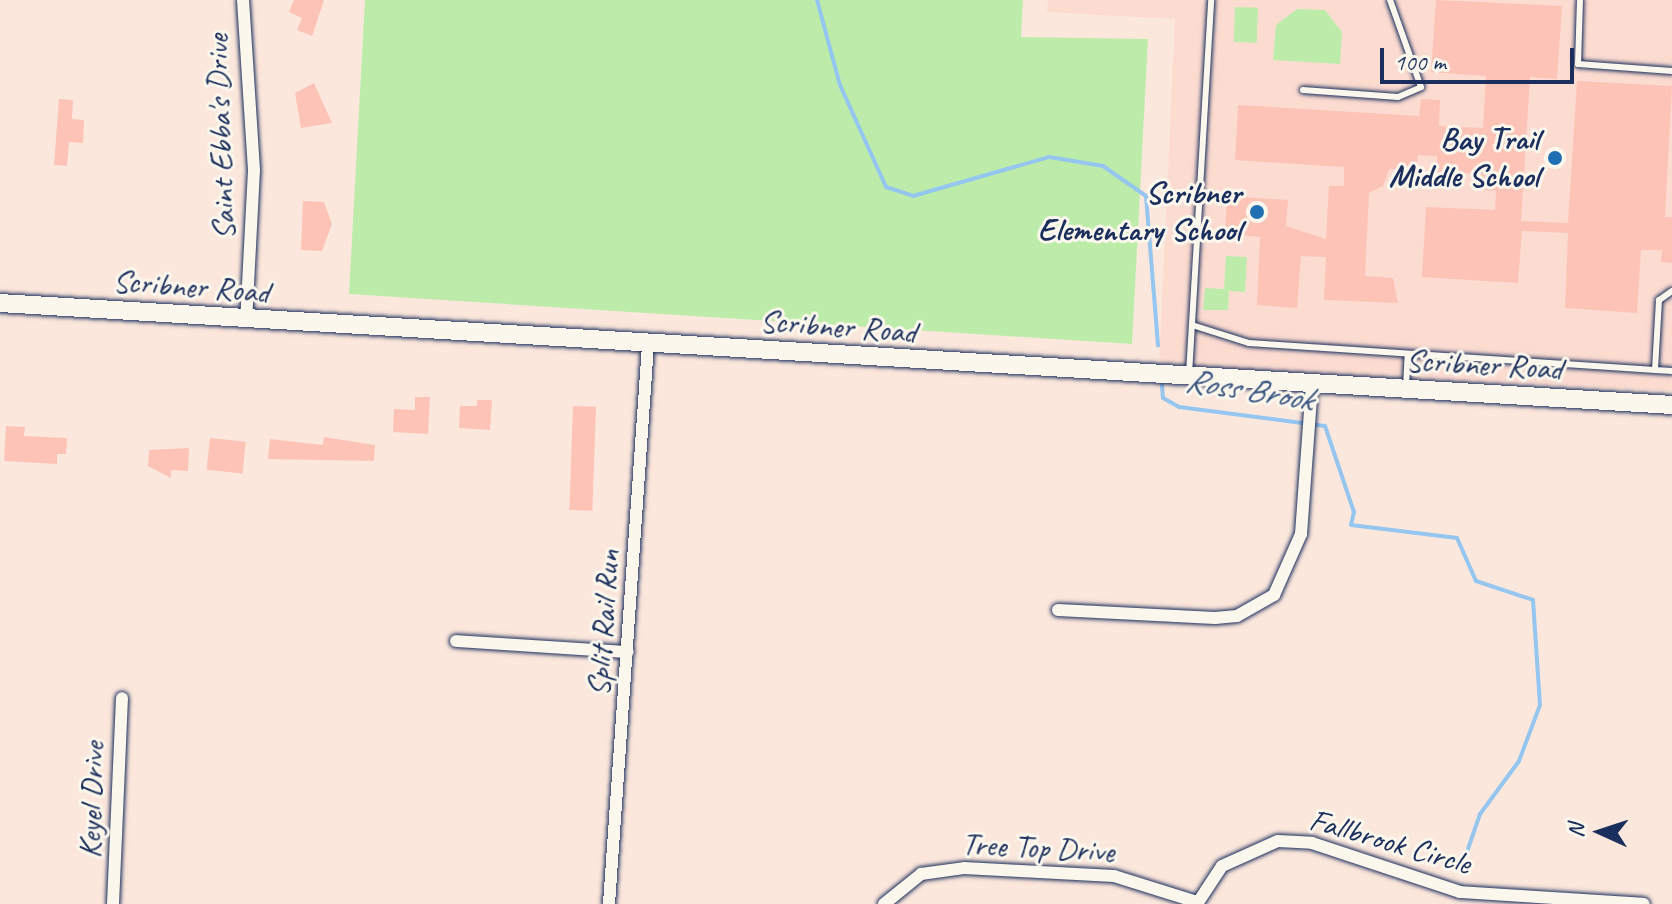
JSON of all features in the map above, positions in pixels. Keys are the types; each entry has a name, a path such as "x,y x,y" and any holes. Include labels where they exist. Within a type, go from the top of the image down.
{"street":[{"name":"Saint Ebba's Drive","path":"243,0 255,177 246,321"},
{"name":"Scribner Road","path":"0,303 246,321 1672,405"},
{"name":"Split Rail Run","path":"609,904 648,345"},
{"path":"1058,610 1215,618 1256,608 1287,579 1297,556 1312,385"},
{"path":"456,641 628,652"},
{"name":"Keyel Drive","path":"113,904 122,698"},
{"name":"Fallbrook Circle","path":"1197,903 1222,866 1278,841 1312,843 1460,892 1644,904"},
{"name":"Tree Top Drive","path":"884,904 921,874 964,868 1114,876 1197,903"}],"lane":[{"path":"1189,378 1211,0"},
{"path":"1303,90 1398,97 1421,87 1390,0"},
{"path":"1580,0 1578,64 1672,71"},
{"path":"1655,370 1659,300 1672,291"},
{"path":"1192,325 1249,343 1672,371"},
{"path":"1405,391 1406,351"}],"shaded area":[{"path":"1048,0 1672,0 1672,391 1159,367 1175,19 1047,12"}],"green space":[{"path":"365,0 1023,0 1021,37 1148,39 1132,344 349,294"},
{"path":"1235,7 1258,8 1257,43 1234,42"},
{"path":"1297,9 1325,10 1342,32 1340,64 1273,60 1276,25"},
{"path":"1226,256 1247,257 1245,292 1229,291 1228,310 1203,310 1205,288 1224,289"}],"building":[{"path":"294,0 324,0 312,36 297,30 302,18 289,12"},
{"name":"Bay Trail Middle School","path":"1436,0 1562,6 1557,79 1530,77 1521,221 1568,223 1577,81 1672,86 1665,217 1672,217 1672,263 1661,262 1662,250 1641,250 1637,313 1565,308 1568,233 1522,231 1518,283 1422,277 1426,207 1495,210 1496,191 1481,190 1482,174 1437,172 1437,156 1418,155 1416,170 1389,169 1383,186 1369,193 1365,276 1393,278 1398,303 1324,300 1326,257 1301,256 1297,308 1257,305 1260,237 1225,234 1227,196 1288,200 1286,226 1326,239 1329,186 1344,186 1344,167 1235,160 1238,105 1419,116 1421,99 1440,100 1439,126 1483,128 1486,76 1431,72"},
{"path":"314,83 332,123 301,128 295,93"},
{"path":"59,99 73,100 72,119 84,120 83,143 69,142 67,166 54,165"},
{"path":"303,201 324,202 332,224 322,251 301,250"},
{"path":"415,397 430,397 428,434 393,432 394,409 415,410"},
{"path":"477,400 492,400 490,430 459,428 460,406 477,406"},
{"path":"573,406 596,407 592,511 569,510"},
{"path":"6,426 25,427 24,436 67,438 66,454 57,454 57,464 4,461"},
{"path":"324,437 375,445 374,461 268,459 270,439 323,445"},
{"path":"210,438 246,442 242,474 207,470"},
{"path":"189,448 188,471 171,470 171,478 148,466 149,450"}],"waterway":[{"name":"Ross Brook","path":"817,0 840,85 886,187 913,196 1049,157 1103,166 1146,196 1158,346"},
{"name":"Ross Brook","path":"1162,385 1163,398 1179,407 1325,426 1354,512 1351,525 1457,538 1476,581 1533,600 1540,705 1519,761 1480,814 1467,851"}],"place":[{"name":"Bay Trail Middle School","path":"1555,158"},
{"name":"Scribner Elementary School","path":"1257,212"}]}
